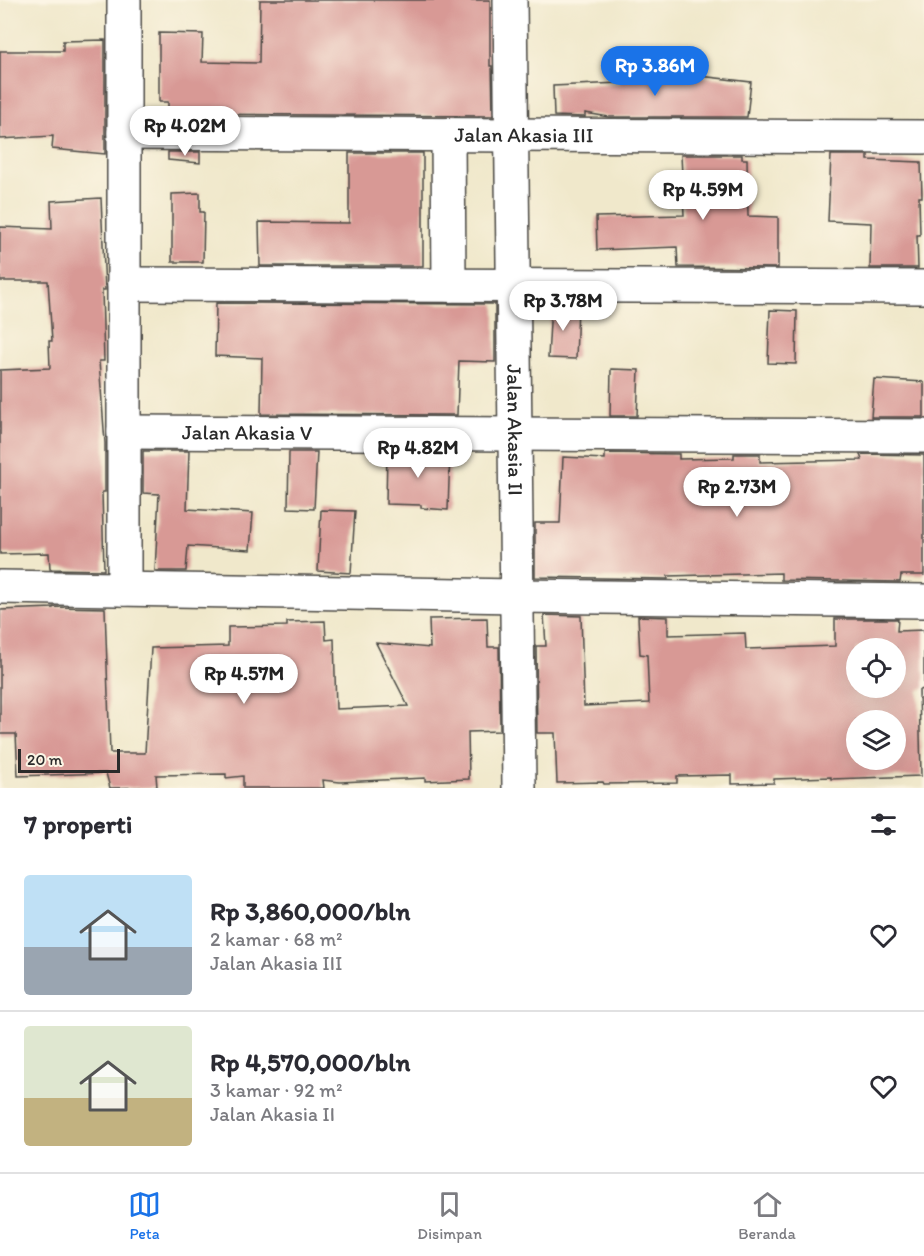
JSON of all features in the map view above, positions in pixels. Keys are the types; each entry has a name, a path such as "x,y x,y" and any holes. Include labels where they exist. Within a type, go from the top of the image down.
{"street":[{"path":"124,0 124,589"},
{"name":"Jalan Akasia II","path":"510,0 519,788"},
{"name":"Jalan Akasia III","path":"124,133 924,137"},
{"path":"448,135 449,285"},
{"path":"124,284 924,287"},
{"name":"Jalan Akasia V","path":"124,432 924,436"},
{"path":"0,587 924,601"}],"building":[{"path":"260,0 490,0 493,116 168,114 168,102 159,102 159,33 203,34 202,62 259,63"},
{"path":"105,40 105,154 52,149 53,136 0,139 0,51 63,51 63,41"},
{"path":"622,67 751,82 747,117 609,117 585,113 585,117 554,116 553,86 620,83"},
{"path":"168,152 200,152 200,163 168,160"},
{"path":"349,153 423,153 423,266 260,266 259,222 349,223"},
{"path":"681,155 742,155 742,159 747,159 748,216 778,217 778,268 678,267 677,247 597,250 596,217 684,215"},
{"path":"831,155 868,155 868,160 921,162 922,197 919,197 918,268 870,268 871,223 828,221"},
{"path":"200,193 200,212 204,212 203,262 172,262 172,194"},
{"path":"101,198 105,290 102,290 104,361 99,361 105,443 105,492 102,492 104,570 50,569 49,553 0,554 0,370 50,368 49,341 52,341 48,281 0,281 0,227 52,229 51,201"},
{"path":"216,303 495,304 495,362 459,361 457,415 261,414 262,358 215,356"},
{"path":"551,305 578,306 576,359 548,358"},
{"path":"770,310 797,311 796,364 768,363"},
{"path":"611,369 639,370 637,416 610,416"},
{"path":"874,379 924,382 924,417 871,417"},
{"path":"143,451 189,451 187,509 253,513 250,550 188,546 186,571 155,571 159,494 143,493"},
{"path":"289,452 317,452 314,509 288,508"},
{"path":"387,452 450,452 448,510 421,508 421,505 386,504"},
{"path":"605,453 679,454 679,459 734,458 734,454 760,454 760,462 862,460 860,454 924,455 924,575 901,575 900,582 781,580 781,573 668,576 668,579 535,577 535,523 560,523 563,457 605,459"},
{"path":"321,510 355,511 351,573 318,571"},
{"path":"53,607 105,608 110,753 145,753 151,648 228,646 228,627 287,626 287,622 325,621 326,640 334,639 336,709 408,706 376,643 430,648 429,619 487,618 488,647 499,647 500,731 468,732 469,779 425,781 425,778 340,782 323,780 324,788 243,788 243,776 226,778 226,774 156,775 157,787 110,788 106,773 18,776 16,734 0,734 0,610"},
{"path":"544,615 581,616 584,706 649,703 647,655 640,654 638,616 668,617 668,635 745,633 746,649 835,646 835,619 898,619 897,631 924,630 924,689 919,690 921,776 774,779 774,783 732,784 732,775 677,776 677,783 557,783 555,733 537,733 536,646 546,646"}]}
